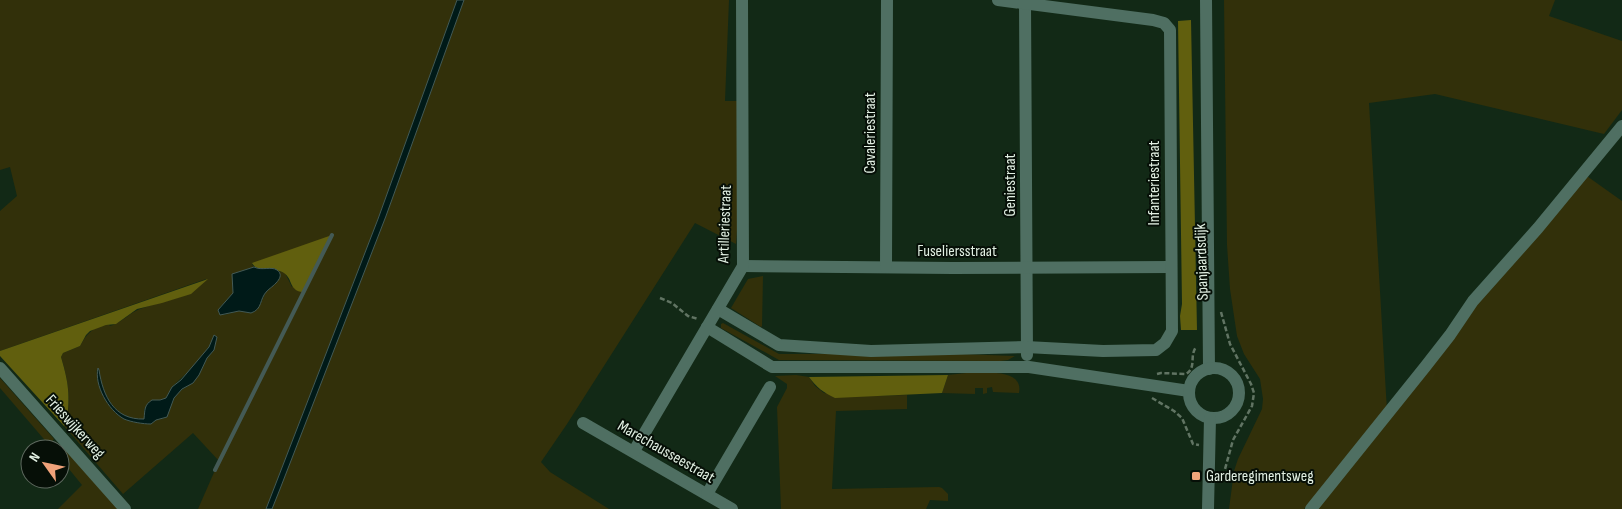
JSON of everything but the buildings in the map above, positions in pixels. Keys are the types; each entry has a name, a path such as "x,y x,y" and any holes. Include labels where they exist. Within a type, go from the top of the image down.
{"street":[{"name":"Artilleriestraat","path":"634,451 743,266 742,0"},
{"name":"Cavaleriestraat","path":"886,267 887,0"},
{"path":"998,0 1025,3"},
{"name":"Spanjaardsdijk","path":"1206,0 1208,369"},
{"name":"Infanteriestraat","path":"1025,3 1153,20 1164,23 1170,30 1172,331 1165,343 1156,350 1103,351 1026,348"},
{"name":"Geniestraat","path":"1025,3 1026,348 1028,367"},
{"path":"1311,509 1430,361 1474,301 1538,228 1622,126"},
{"name":"Fuseliersstraat","path":"743,266 1171,267"},
{"path":"712,318 779,345 870,352 1026,348"},
{"path":"712,318 772,366 1028,367 1189,391"},
{"name":"Frieswijkerweg","path":"0,368 125,509"},
{"path":"1208,369 1218,369 1227,372 1234,379 1238,388 1235,406 1229,414 1220,418 1210,418 1197,412 1189,399 1190,384 1201,372 1208,369"},
{"path":"707,494 770,387"},
{"path":"1208,509 1210,418"},
{"name":"Marechausseestraat","path":"583,422 732,509"}],"path":[{"path":"660,298 672,303 691,318 712,318"},
{"name":"Spanjaardsdijk","path":"1221,309 1230,344 1254,393 1252,406 1233,440 1222,481"},
{"path":"1230,344 1196,347 1193,351 1193,366 1186,374 1161,372 1136,384 1150,397 1182,418 1193,444 1230,450"}],"shaded area":[{"path":"0,0 457,0 378,219 266,509 198,509 219,461 193,433 123,494 64,426 67,423 69,397 66,374 61,357 63,353 80,346 87,335 93,330 106,325 113,325 137,310 184,295 200,286 206,279 0,351 0,211 17,196 10,167 0,170","holes":["332,236 292,287 285,273 279,271 280,275 266,292 261,303 251,313 239,311 224,315 220,307 233,293 232,274 254,267 252,264","213,337 214,350 188,386 177,393 165,418 156,420 151,424 128,421 115,412 100,388 96,369 111,404 124,415 144,419 144,409 155,400 166,398 172,387 206,351"]},
{"path":"464,0 729,0 725,101 737,101 738,217 736,244 695,223 541,462 550,472 609,509 272,509 386,216"},
{"path":"1224,0 1555,0 1549,16 1622,41 1622,110 1604,134 1435,94 1369,103 1387,411 1304,509 1229,509 1234,471 1262,409 1263,399 1260,379 1244,354 1237,336 1230,289 1227,245"},
{"path":"1191,20 1197,330 1181,330 1178,21"},
{"path":"1584,174 1622,201 1622,509 1315,509 1469,314"},
{"path":"332,235 303,292 293,287 284,273 258,268 252,263"},
{"path":"763,276 761,327 731,308 748,279"},
{"path":"208,279 191,294 137,309 116,324 106,325 90,331 80,346 63,353 61,357 69,397 67,423 64,426 0,356 0,351"},
{"path":"723,323 779,354 960,354 1015,356 1008,360 1000,361 779,360 721,328"},
{"path":"991,373 1009,376 1015,379 1019,385 1019,393 993,392 992,387 987,388 987,393 983,394 983,388 975,388 975,394 942,393 948,375"},
{"path":"796,375 809,377 815,386 824,393 866,396 907,395 907,409 836,411 832,489 939,487 948,494 948,501 930,500 926,509 781,509 777,407 787,388 787,384 775,376"},
{"path":"948,375 942,393 835,398 820,389 809,377"},
{"path":"0,378 54,439 44,439 0,388"},
{"path":"70,454 119,509 58,509 82,485 70,470"}],"water":[{"path":"457,0 464,0 386,216 272,509 266,509 378,219"},
{"path":"254,267 275,269 280,273 279,279 267,291 255,311 251,313 239,311 220,315 218,310 233,293 232,274"},
{"path":"214,335 217,337 214,350 207,358 193,383 182,389 174,398 167,417 156,420 151,424 137,423 124,419 113,410 100,389 97,375 98,368 107,397 112,405 125,415 144,419 145,408 148,404 152,400 166,398 172,387 181,380 209,347"}],"waterway":[{"path":"215,470 332,235"}],"place":[{"name":"Garderegimentsweg","path":"1196,476"}]}
